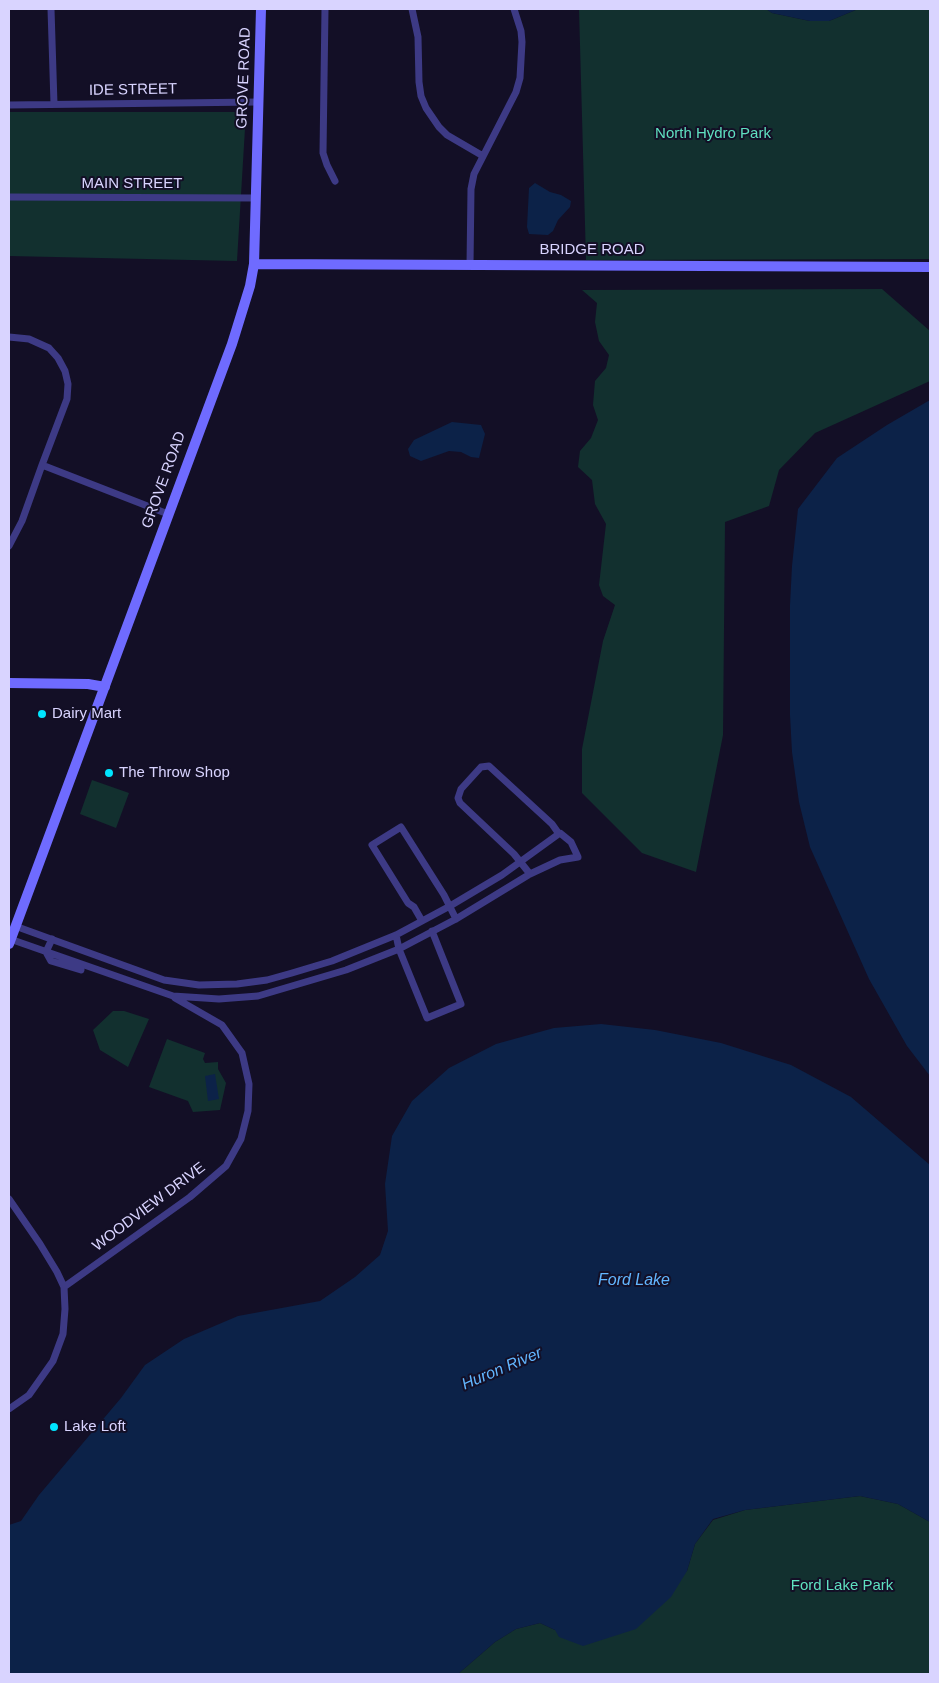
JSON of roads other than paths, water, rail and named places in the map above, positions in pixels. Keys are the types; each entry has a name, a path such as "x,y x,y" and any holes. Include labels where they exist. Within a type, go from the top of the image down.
{"main road":[{"name":"GROVE ROAD","path":"9,942 232,344 250,286 254,264 261,9"},
{"name":"BRIDGE ROAD","path":"254,264 930,266"},
{"path":"9,683 88,684 105,688"}],"street":[{"path":"51,9 54,104"},
{"path":"325,9 323,153 335,181"},
{"path":"412,9 418,37 419,82 421,96 426,108 448,135 483,156"},
{"path":"470,265 470,189 474,174 516,92 520,78 522,42 521,31 514,9"},
{"name":"IDE STREET","path":"9,105 258,102"},
{"name":"MAIN STREET","path":"9,197 255,198"},
{"path":"9,337 29,339 49,348 66,371 68,384 66,399 22,521 9,546"},
{"path":"42,465 168,514"},
{"path":"9,942 46,952 173,996 219,1000 258,996 346,970 399,948 456,919 530,874 560,860 578,857 571,842 565,836 559,834 552,824 489,766 482,768 460,789 458,798 460,803 474,817 514,854 530,874"},
{"path":"422,921 414,907 408,904 372,844 401,827 450,906 456,919"},
{"path":"15,926 150,976 186,984 216,986 267,980 332,961 396,935 450,906 521,862 559,834"},
{"path":"396,935 399,948 427,1018 461,1004 432,931"},
{"path":"46,952 52,940"},
{"path":"46,952 51,960 98,975 107,974"},
{"path":"92,969 97,957"},
{"path":"292,974 295,986"},
{"path":"147,988 150,976"},
{"path":"216,986 219,1000"},
{"name":"WOODVIEW DRIVE","path":"64,1286 190,1197 226,1166 241,1139 248,1111 249,1084 242,1053 222,1025 173,996"},
{"path":"9,1199 58,1272 64,1286 65,1309 63,1334 53,1361 29,1395 9,1409"}],"water":[{"path":"766,9 858,9 829,21 810,21 772,13"},
{"path":"535,183 571,201 570,207 548,235 529,234 527,227 529,188"},
{"path":"930,400 930,1076 907,1046 869,979 810,847 799,802 792,752 790,605 798,509 837,458 887,425"},
{"path":"452,422 481,425 485,434 479,458 471,457 461,452 449,451 421,461 410,456 408,449 414,440"},
{"name":"Ford Lake","path":"601,1024 655,1030 721,1043 791,1065 851,1097 930,1165 930,1522 898,1504 860,1496 745,1510 713,1519 695,1544 687,1571 671,1597 636,1629 583,1646 559,1637 555,1630 540,1623 516,1629 495,1642 458,1674 9,1674 9,1525 21,1521 39,1495 121,1398 145,1365 184,1339 238,1316 320,1301 355,1277 380,1255 388,1231 385,1184 392,1136 412,1101 449,1068 496,1044 554,1028"},
{"path":"215,1074 219,1099 208,1101 205,1076"}],"place":[{"name":"Dairy Mart","path":"42,714"},
{"name":"The Throw Shop","path":"109,773"},
{"name":"Lake Loft","path":"54,1427"}],"park label":[{"name":"North Hydro Park","path":"713,134"},
{"name":"Ford Lake Park","path":"842,1586"}],"water label":[{"name":"Huron River","path":"502,1369"}]}
